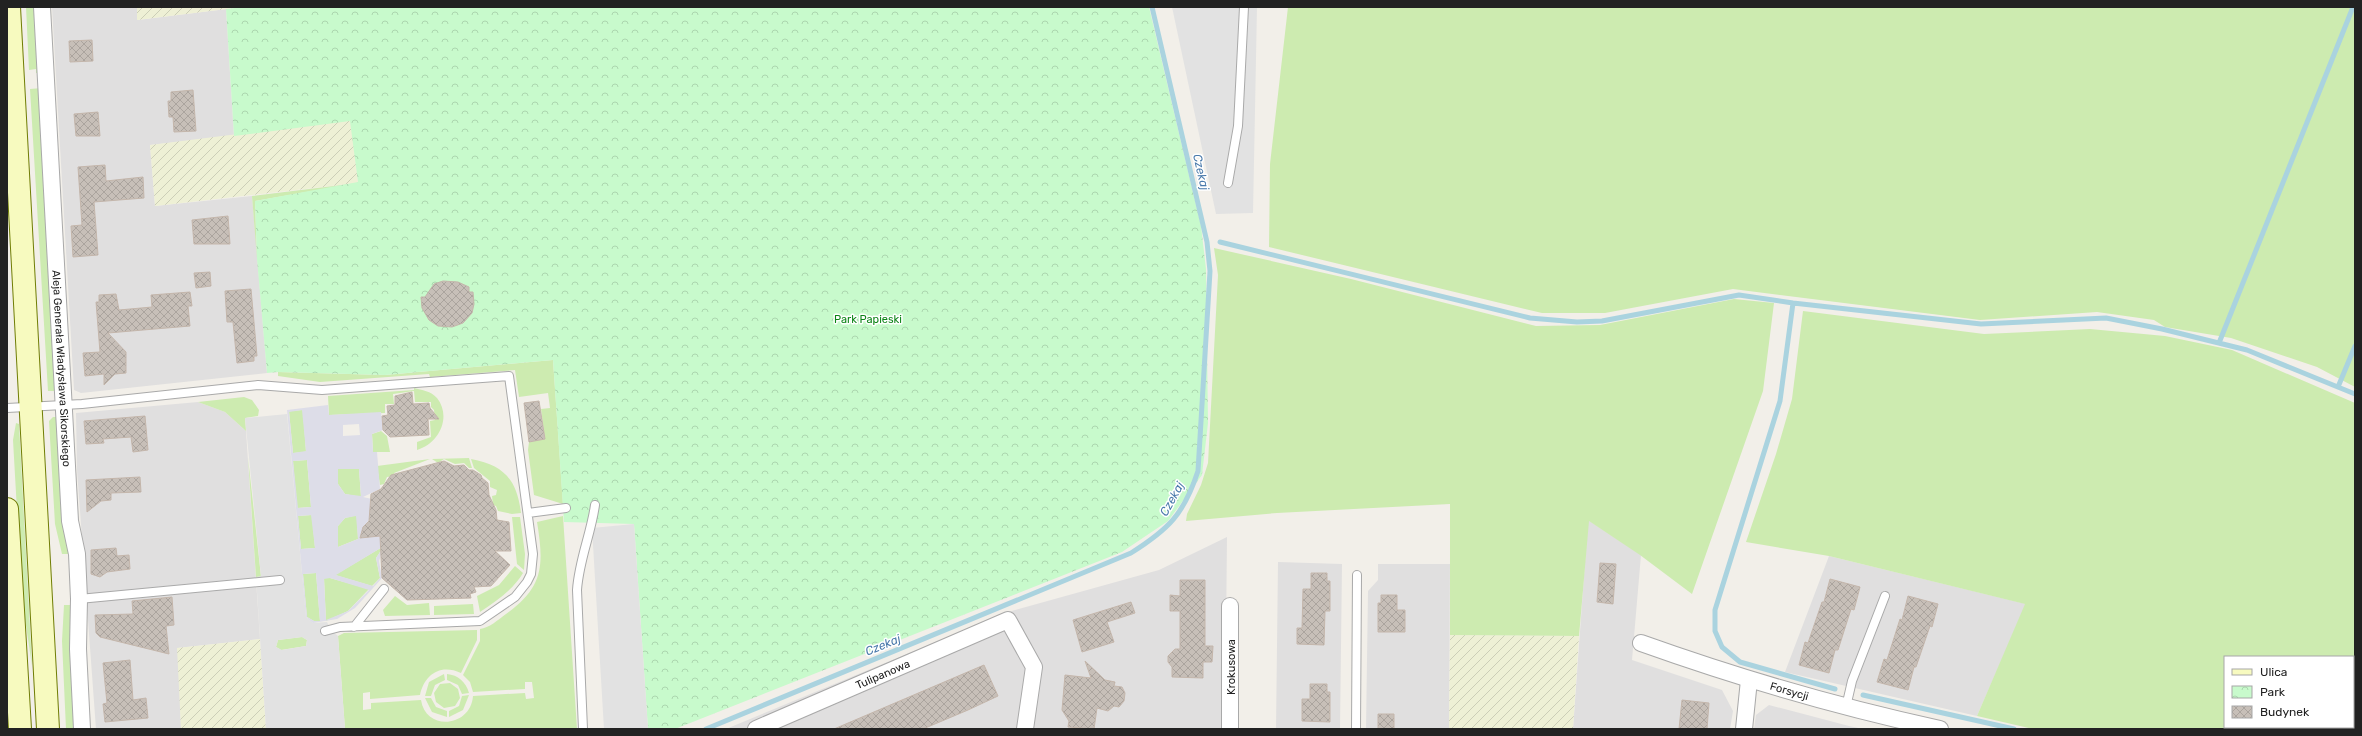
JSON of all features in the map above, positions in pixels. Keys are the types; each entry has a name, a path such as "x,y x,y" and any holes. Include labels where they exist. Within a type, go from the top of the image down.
{"main road":[{"path":"10,7 11,119 30,407 48,729"},
{"path":"7,509 20,729"}],"street":[{"name":"Aleja Generała Władysława Sikorskiego","path":"42,7 65,404 70,521 77,554 79,599 78,649 82,729"},
{"name":"Krokusowa","path":"1230,606 1230,729"},
{"name":"Tulipanowa","path":"756,729 1008,620 1034,667 1026,729"},
{"name":"Forsycji","path":"1641,643 1749,680 1846,707 1940,729"},
{"path":"1744,729 1749,680"}],"lane":[{"path":"1228,183 1238,126 1244,7"},
{"path":"7,408 65,404 258,385 312,390 509,376 533,554 532,574 515,597 486,618 475,623 354,627 325,631"},
{"path":"584,729 577,590 578,572 592,526 595,505"},
{"path":"528,513 566,508"},
{"path":"1356,729 1357,575"},
{"path":"79,599 280,580"},
{"path":"354,627 384,589"},
{"path":"1846,707 1852,681 1885,596"}],"shaded area":[{"path":"52,7 137,7 138,20 226,9 234,136 150,145 155,206 252,196 267,373 81,393 74,390"},
{"path":"1172,7 1257,7 1253,213 1216,214"},
{"path":"198,402 225,412 246,431 260,639 178,648 181,729 96,729 77,470 76,413"},
{"path":"328,405 329,415 381,412 383,430 372,434 373,452 377,452 380,489 363,497 372,499 373,514 369,515 369,520 363,527 394,534 402,538 381,555 379,561 382,578 355,608 337,619 313,623 306,617 287,410","holes":["302,410 306,451 293,453 289,412","359,424 360,435 343,436 343,425","307,460 311,507 298,508 293,461","338,469 359,469 361,496 345,494 338,484","311,515 315,548 301,549 298,516","356,516 358,539 338,547 338,526 345,518","384,546 376,558 380,578 373,586 336,575","316,573 320,621 314,621 307,617 303,574","330,578 369,590 348,611 326,620 324,579"]},
{"path":"287,414 306,617 313,623 327,622 331,630 338,636 345,729 266,729 256,577 261,576 245,418","holes":["302,637 307,640 306,646 282,650 276,647 278,640"]},
{"path":"1588,520 1641,555 1632,660 1722,690 1733,711 1730,729 1573,729"},
{"path":"634,524 648,729 604,729 592,528"},
{"path":"1227,537 1225,729 726,729 1008,612 1159,570"},
{"path":"1829,556 2026,604 1977,716 1785,672"},
{"path":"1278,562 1342,564 1340,729 1276,729"},
{"path":"1378,564 1450,564 1449,729 1366,729 1368,591 1378,580"},
{"path":"1769,705 1863,729 1754,729 1756,715"},
{"path":"2341,728 2343,729 2238,729"}],"green space":[{"path":"26,7 37,7 39,73 36,73 36,69 29,70"},
{"path":"137,7 243,7 137,20"},
{"name":"Park Papieski","path":"243,7 1149,7 1201,226 1206,269 1208,423 1202,475 1168,521 1122,552 675,729 648,729 634,524 564,522 553,360 385,375 267,373 257,259 255,201 358,182 350,121 234,136 226,9"},
{"path":"1288,7 2355,7 2355,387 2317,367 2231,338 2165,327 2154,320 2097,312 1980,320 1733,289 1605,313 1542,313 1269,247 1270,164"},
{"path":"42,88 58,391 48,391 30,89"},
{"path":"351,120 358,183 155,206 150,145"},
{"path":"358,183 255,201 257,259 252,196"},
{"path":"1214,248 1351,279 1536,326 1600,325 1734,299 1774,303 1763,391 1692,594 1640,555 1589,521 1579,636 1450,635 1450,504 1277,513 1186,521 1187,514 1201,485 1208,463 1218,275"},
{"path":"1803,311 1984,334 2090,329 2165,336 2232,350 2355,403 2355,729 2347,728 2354,728 2354,656 2224,656 2224,728 2238,729 2033,729 1977,716 2025,604 1829,556 1746,542 1776,454 1792,399"},
{"path":"553,360 563,504 534,495 528,450 529,442 545,439 541,409 550,408 548,393 519,397 515,370 430,377 429,374 320,382 278,376 278,372 385,375"},
{"path":"414,388 426,391 435,396 441,405 443,413 441,429 437,436 425,447 417,450 417,442 431,437 430,421 435,420 431,402 415,402 414,391 393,394 394,404 385,404 385,413 329,415 328,396 414,390"},
{"path":"244,397 252,400 259,410 258,416 245,418 246,431 225,412 198,402"},
{"path":"303,410 306,452 293,453 289,411"},
{"path":"53,417 59,417 71,554 62,554 55,524 49,421"},
{"path":"16,423 19,424 32,666 22,599 13,440"},
{"path":"381,431 387,436 390,452 373,452 372,434"},
{"path":"248,457 261,577 256,577"},
{"path":"469,458 472,468 469,468 464,463 455,464 444,459 438,463 432,459"},
{"path":"430,459 394,473 395,476 387,477 384,484 380,485 377,466"},
{"path":"471,459 493,465 507,476 516,492 521,513 512,514 498,511 496,506 493,505 492,496 496,495 497,490 490,487 490,481 474,468"},
{"path":"307,460 311,507 297,508 293,461"},
{"path":"338,469 359,469 361,497 345,494 338,484"},
{"path":"312,515 315,548 301,549 298,516"},
{"path":"357,515 358,539 338,547 338,526 345,518"},
{"path":"563,516 577,729 345,729 338,636 344,633 477,630 477,640 461,673 446,669 434,673 425,682 420,695 370,699 370,692 363,693 363,710 371,709 371,703 421,700 425,710 431,717 439,721 448,722 465,714 470,706 473,696 525,693 526,699 534,698 532,682 525,682 525,689 473,692 470,682 463,675 480,641 480,629 487,627 519,604 534,584 540,563 537,522"},
{"path":"512,517 520,517 525,554 524,570 517,564"},
{"path":"384,546 376,558 380,578 372,586 335,575"},
{"path":"515,566 523,573 519,579 504,595 480,612 477,596 499,585"},
{"path":"316,573 320,621 314,621 307,617 303,574"},
{"path":"324,578 330,578 369,589 348,611 326,621"},
{"path":"395,596 407,605 429,603 430,615 385,616 383,610"},
{"path":"473,604 474,614 434,615 434,606"},
{"path":"64,605 73,605 75,729 66,729 62,641"},
{"path":"1450,635 1579,636 1573,729 1449,729"},
{"path":"302,637 307,640 306,646 281,650 276,647 278,640"},
{"path":"260,639 266,729 181,729 177,648"},
{"path":"444,674 445,680 435,685 431,696 425,696 429,682"},
{"path":"447,674 455,676 461,680 469,693 462,694 458,685 447,680"},
{"path":"450,683 458,689 460,698 455,706 444,708 436,702 434,693 440,684"},
{"path":"469,695 463,710 449,717 449,711 459,706 462,696"},
{"path":"425,698 431,698 436,707 447,711 447,717 432,712"}],"building":[{"path":"92,40 93,61 70,62 69,41"},
{"path":"193,90 196,131 174,132 173,117 169,117 168,101 171,101 171,92"},
{"path":"98,112 100,136 76,136 74,114"},
{"path":"105,165 106,181 143,177 144,198 94,202 98,255 73,257 71,226 82,225 78,167"},
{"path":"228,216 230,244 194,244 192,220"},
{"path":"210,272 211,286 196,288 194,273"},
{"path":"443,281 458,282 469,287 469,292 473,292 474,304 472,313 463,323 452,327 438,326 429,320 422,308 421,297 425,297 434,284"},
{"path":"251,289 257,356 254,356 254,361 237,363 233,322 227,322 225,291"},
{"path":"190,292 192,306 188,306 190,326 108,333 126,352 126,373 115,374 104,385 104,374 85,376 83,353 100,352 96,302 99,302 99,295 116,294 119,310 152,307 151,295"},
{"path":"412,392 413,404 429,403 430,408 439,419 428,419 429,435 390,437 383,430 382,416 388,415 387,406 395,405 395,396"},
{"path":"539,401 545,439 529,442 524,403"},
{"path":"145,416 148,450 133,452 131,437 103,439 104,443 86,444 84,421"},
{"path":"444,461 454,466 464,465 469,470 473,470 481,475 482,478 488,483 489,495 496,510 497,520 509,522 511,551 495,551 510,565 491,586 474,587 476,592 470,594 471,598 407,600 382,578 380,536 360,538 363,527 369,521 371,494 381,489 391,475"},
{"path":"140,477 141,492 111,493 111,500 101,501 87,512 86,480"},
{"path":"116,548 117,556 129,555 130,569 107,572 100,577 91,574 91,550"},
{"path":"1600,563 1616,564 1613,604 1597,602"},
{"path":"1311,573 1327,573 1327,581 1330,581 1330,611 1325,611 1324,645 1297,644 1297,628 1302,628 1303,589 1311,589"},
{"path":"1830,579 1860,587 1854,610 1851,609 1838,650 1835,650 1829,673 1799,665 1805,642 1808,643 1822,602 1824,602"},
{"path":"1180,580 1205,580 1205,646 1213,646 1212,662 1203,662 1203,678 1172,677 1172,667 1168,662 1168,656 1175,649 1180,649 1180,611 1170,611 1170,595 1180,596"},
{"path":"1381,595 1397,595 1397,610 1405,610 1405,632 1378,632 1378,603 1381,603"},
{"path":"1908,596 1938,604 1932,627 1930,626 1916,667 1914,667 1908,690 1877,682 1884,659 1887,660 1900,619 1902,620"},
{"path":"172,597 174,625 166,626 169,654 100,637 96,633 95,615 133,614 132,601"},
{"path":"1131,602 1135,613 1107,622 1114,642 1082,652 1073,620"},
{"path":"130,660 133,700 146,698 148,718 105,722 103,704 107,703 103,663"},
{"path":"1085,661 1105,680 1115,682 1114,686 1122,687 1125,693 1124,701 1119,707 1114,706 1108,711 1097,708 1094,729 1068,727 1069,721 1062,710 1065,675 1091,678"},
{"path":"984,665 998,696 968,710 923,729 834,729"},
{"path":"1310,684 1327,684 1327,692 1330,692 1330,722 1302,721 1302,699 1310,699"},
{"path":"1682,700 1709,703 1707,729 1679,729"},
{"path":"1378,714 1394,714 1394,729 1378,729"}],"waterway":[{"name":"Czekaj","path":"706,729 1131,553 1156,536 1181,510 1193,486 1198,471 1210,271 1207,242 1152,7"},
{"path":"2219,343 2353,7"},
{"path":"1220,242 1530,318 1577,322 1602,321 1739,295 1793,303 1981,324 2106,318 2162,329 2247,350 2355,394"},
{"path":"1793,303 1780,401 1715,610 1715,631 1722,647 1740,662 1835,689"},
{"path":"2338,387 2355,346"},
{"path":"1863,695 2014,729"}]}
